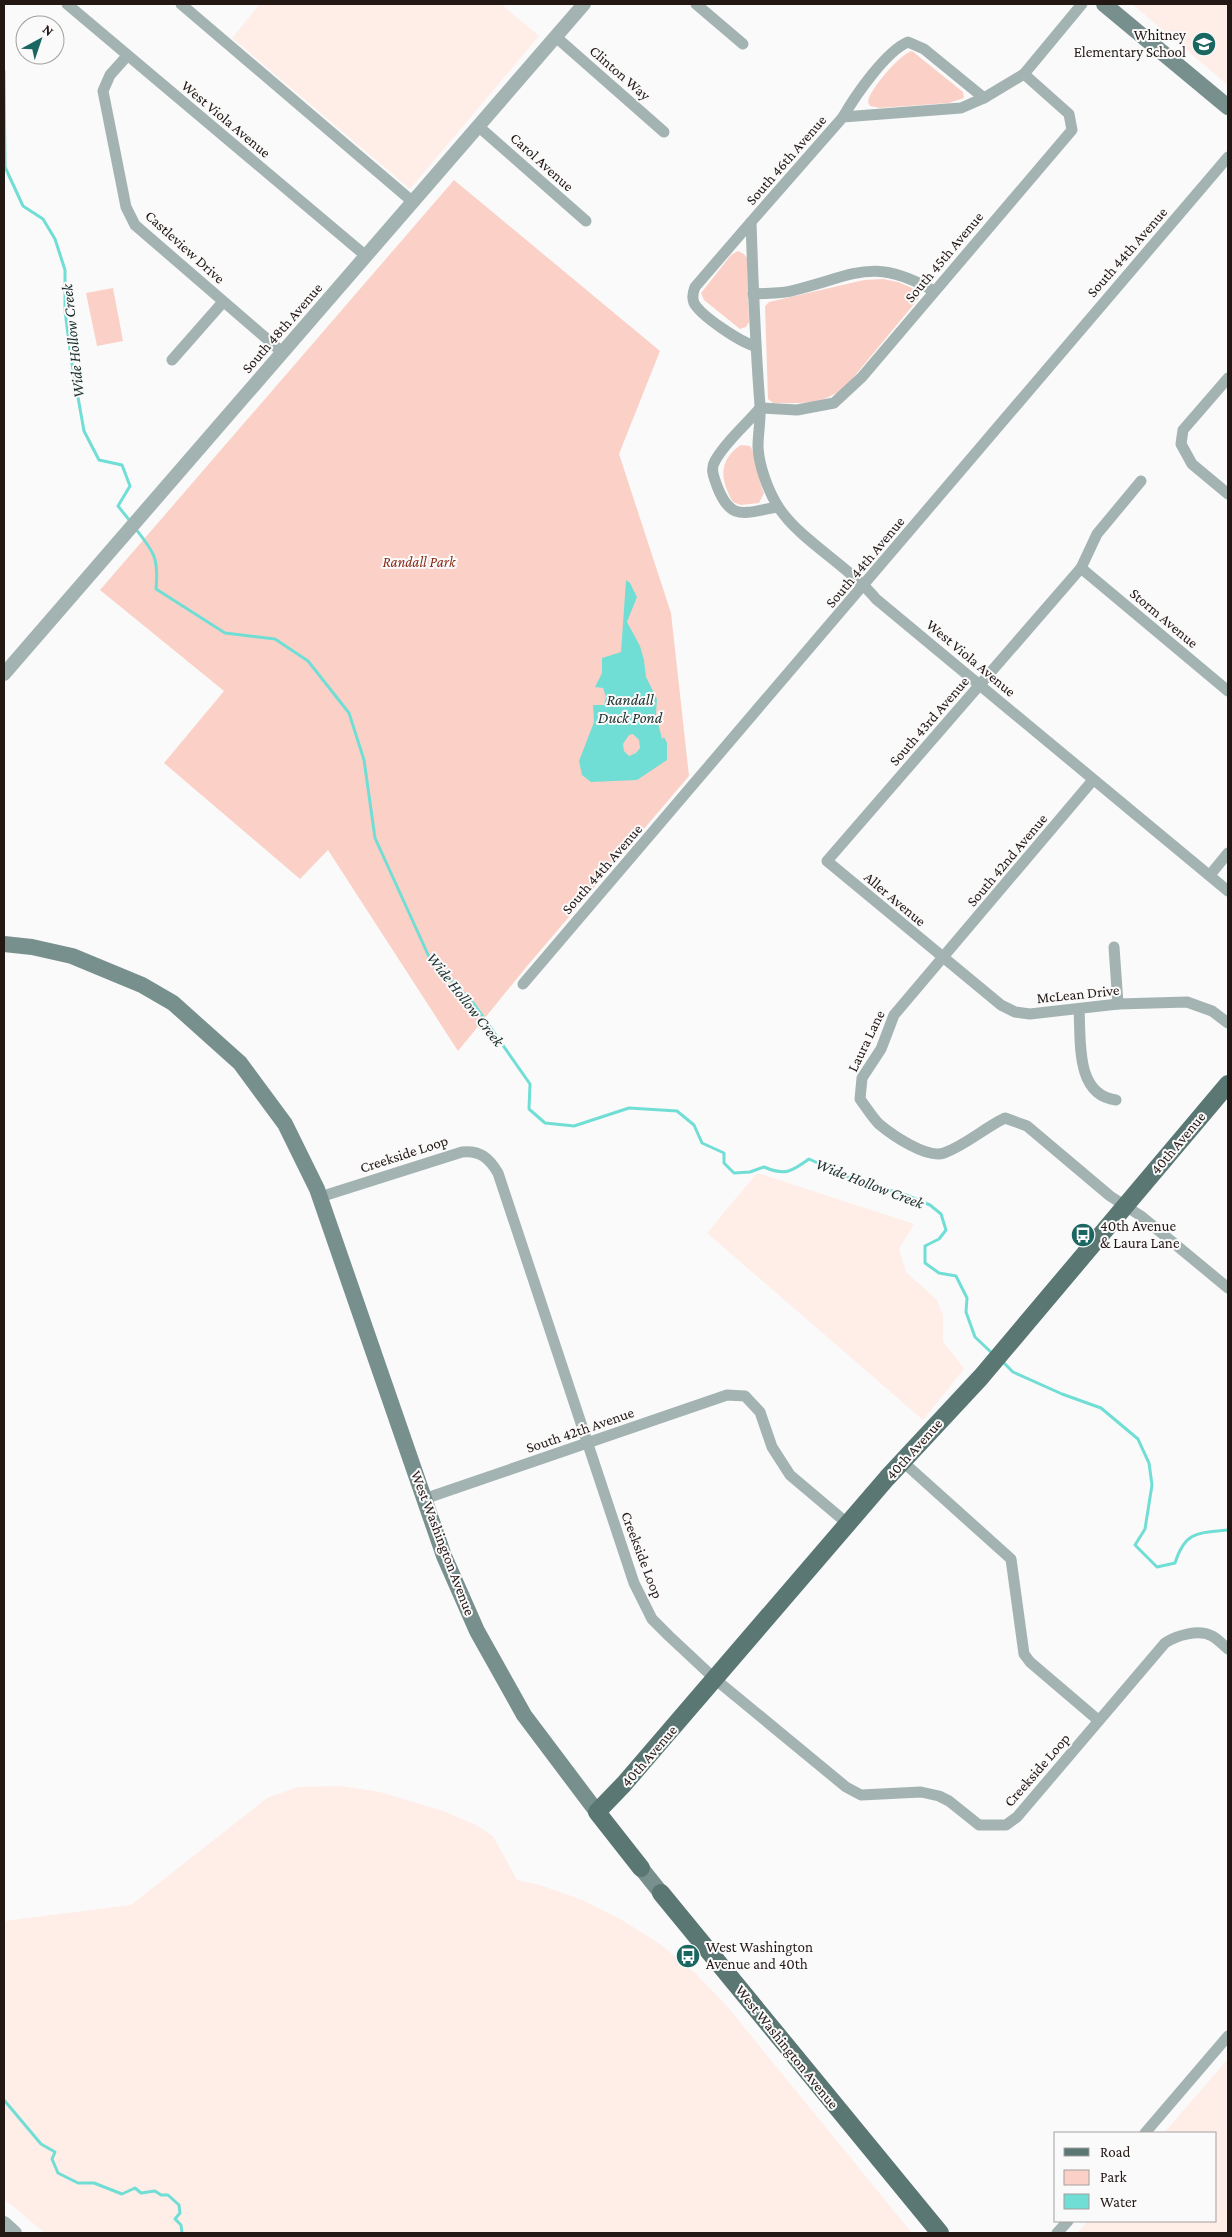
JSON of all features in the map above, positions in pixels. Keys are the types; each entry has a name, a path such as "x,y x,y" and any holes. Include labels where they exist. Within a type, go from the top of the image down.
{"main road":[{"path":"1104,4 1228,107"},
{"name":"West Washington Avenue","path":"4,944 32,947 72,956 142,985 173,1003 240,1064 266,1095 285,1124 320,1196 444,1556 477,1631 524,1715 661,1893 940,2233"},
{"name":"40th Avenue","path":"597,1812 624,1784 902,1462 1002,1353 1228,1084"}],"street":[{"name":"West Viola Avenue","path":"67,4 366,256"},
{"path":"182,4 413,202"},
{"name":"South 48th Avenue","path":"4,674 584,4"},
{"path":"696,4 743,44"},
{"name":"South 46th Avenue","path":"843,117 961,108 984,98 1024,74 1082,4"},
{"name":"Clinton Way","path":"556,37 664,132"},
{"name":"South 46th Avenue","path":"755,346 735,339 697,308 693,300 694,287 843,117 863,86 900,45 908,42 924,49 984,98"},
{"name":"Castleview Drive","path":"127,56 110,75 103,91 126,207 140,230 282,352"},
{"name":"South 45th Avenue","path":"760,408 797,410 834,404 862,377 1072,130 1069,114 1024,74"},
{"name":"Carol Avenue","path":"478,126 586,221"},
{"name":"South 44th Avenue","path":"523,984 865,586 985,440 1228,157"},
{"name":"South 46th Avenue","path":"751,222 755,346 760,408"},
{"path":"753,294 793,291 850,273 870,270 895,274 918,282 934,291"},
{"path":"172,360 223,302"},
{"path":"1228,378 1183,430 1181,444 1192,464 1228,494"},
{"name":"West Viola Avenue","path":"760,408 758,448 762,471 778,507 790,521 865,586 876,599 1228,891"},
{"path":"760,408 715,459 712,473 723,503 730,510 738,513 778,507"},
{"name":"South 43rd Avenue","path":"828,861 1081,568 1097,534 1141,481"},
{"name":"Storm Avenue","path":"1081,568 1228,691"},
{"name":"South 42nd Avenue","path":"943,959 1093,780"},
{"path":"1210,875 1228,853"},
{"name":"Aller Avenue","path":"828,861 943,959"},
{"path":"1114,947 1118,1004"},
{"name":"McLean Drive","path":"943,959 1001,1005 1015,1012 1030,1014 1118,1004 1187,1002 1212,1011 1228,1024"},
{"name":"Laura Lane","path":"943,959 894,1015 881,1049 862,1078 860,1099 879,1123 922,1152 942,1154 956,1148 985,1128 1005,1118 1027,1126 1110,1196 1126,1205 1228,1288"},
{"path":"1079,1009 1083,1066 1090,1086 1103,1098 1116,1100"},
{"name":"Creekside Loop","path":"320,1196 462,1152 481,1154 492,1163 498,1173 642,1603 652,1619 714,1679 846,1787 861,1795 921,1792 939,1796 949,1801 978,1825 1006,1825 1017,1817 1166,1642 1174,1637 1195,1633 1211,1635 1228,1649"},
{"name":"South 42th Avenue","path":"424,1499 727,1395 745,1396 760,1412 772,1447 790,1475 848,1524"},
{"path":"902,1462 1011,1559 1024,1654 1030,1662 1098,1720"},
{"path":"1146,2132 1228,2036"},
{"path":"1057,2233 1067,2222"},
{"path":"4,2223 15,2233"}],"shaded area":[{"path":"260,4 501,4 539,36 410,189 232,38"},
{"name":"Whitney Elementary School","path":"1132,4 1228,4 1228,85"},
{"path":"757,1173 914,1224 899,1249 906,1272 937,1300 943,1315 943,1341 964,1369 923,1420 707,1233"},
{"path":"340,1786 380,1792 443,1811 476,1825 493,1836 517,1880 540,1885 582,1900 622,1920 660,1944 695,1973 726,2005 912,2233 45,2233 4,2199 4,1921 131,1905 267,1798 298,1787"},
{"path":"1228,2059 1228,2233 1077,2233 1087,2222 1217,2222 1217,2132 1165,2132"}],"green space":[{"path":"912,51 963,92 964,98 949,103 880,108 870,106 868,102 869,97 879,82 900,58"},
{"name":"Randall Park","path":"454,180 660,351 619,454 671,613 689,776 528,965 458,1051 328,850 300,879 164,763 224,691 100,590"},
{"path":"738,251 747,258 749,322 746,327 740,329 704,300 701,293 731,255"},
{"path":"883,279 898,282 917,290 919,298 848,384 830,396 813,402 773,403 768,399 765,306 769,302 864,280"},
{"path":"113,288 123,341 97,346 86,293"},
{"path":"741,445 750,446 754,456 764,493 759,503 741,505 733,502 726,486 724,478 725,464 728,457"}],"water":[{"name":"Randall Duck Pond","path":"626,580 630,583 637,597 627,622 640,646 646,677 657,699 656,714 662,739 664,737 667,743 667,760 637,780 591,782 582,775 579,761 594,722 593,705 604,705 606,697 603,688 595,687 602,673 602,658 621,652","holes":["633,734 639,740 640,748 636,753 629,756 624,751 623,744 629,735"]}],"waterway":[{"name":"Wide Hollow Creek","path":"4,71 5,167 23,206 43,219 55,239 65,270 65,311 84,431 99,460 122,465 130,486 118,506 130,521"},
{"name":"Wide Hollow Creek","path":"135,528 147,543 154,556 157,570 156,589 225,633 275,639 308,661 349,713 364,760 375,838 430,959 474,1004 530,1084 529,1109 545,1123 574,1126 629,1108 677,1111 694,1125 702,1143 724,1153 724,1163 734,1173 750,1172 764,1167 783,1172 792,1170 809,1159 852,1179 906,1195 930,1205 941,1214 946,1230 939,1239 925,1246 925,1263 939,1273 956,1276 967,1298 966,1312 975,1337 993,1354"},
{"name":"Wide Hollow Creek","path":"1002,1361 1013,1372 1062,1394 1101,1408 1138,1439 1149,1463 1152,1485 1145,1529 1135,1545 1157,1567 1175,1563 1183,1545 1188,1539 1201,1533 1228,1530"},
{"path":"4,2100 41,2144 55,2152 52,2159 58,2173 78,2183 94,2183 122,2194 135,2188 141,2193 155,2191 161,2195 168,2195 179,2205 180,2213 175,2219 181,2225 182,2233"}],"place":[{"name":"Whitney Elementary School","path":"1204,44"},
{"name":"40th Avenue & Laura Lane","path":"1083,1235"},
{"name":"West Washington Avenue and 40th","path":"688,1956"}]}
